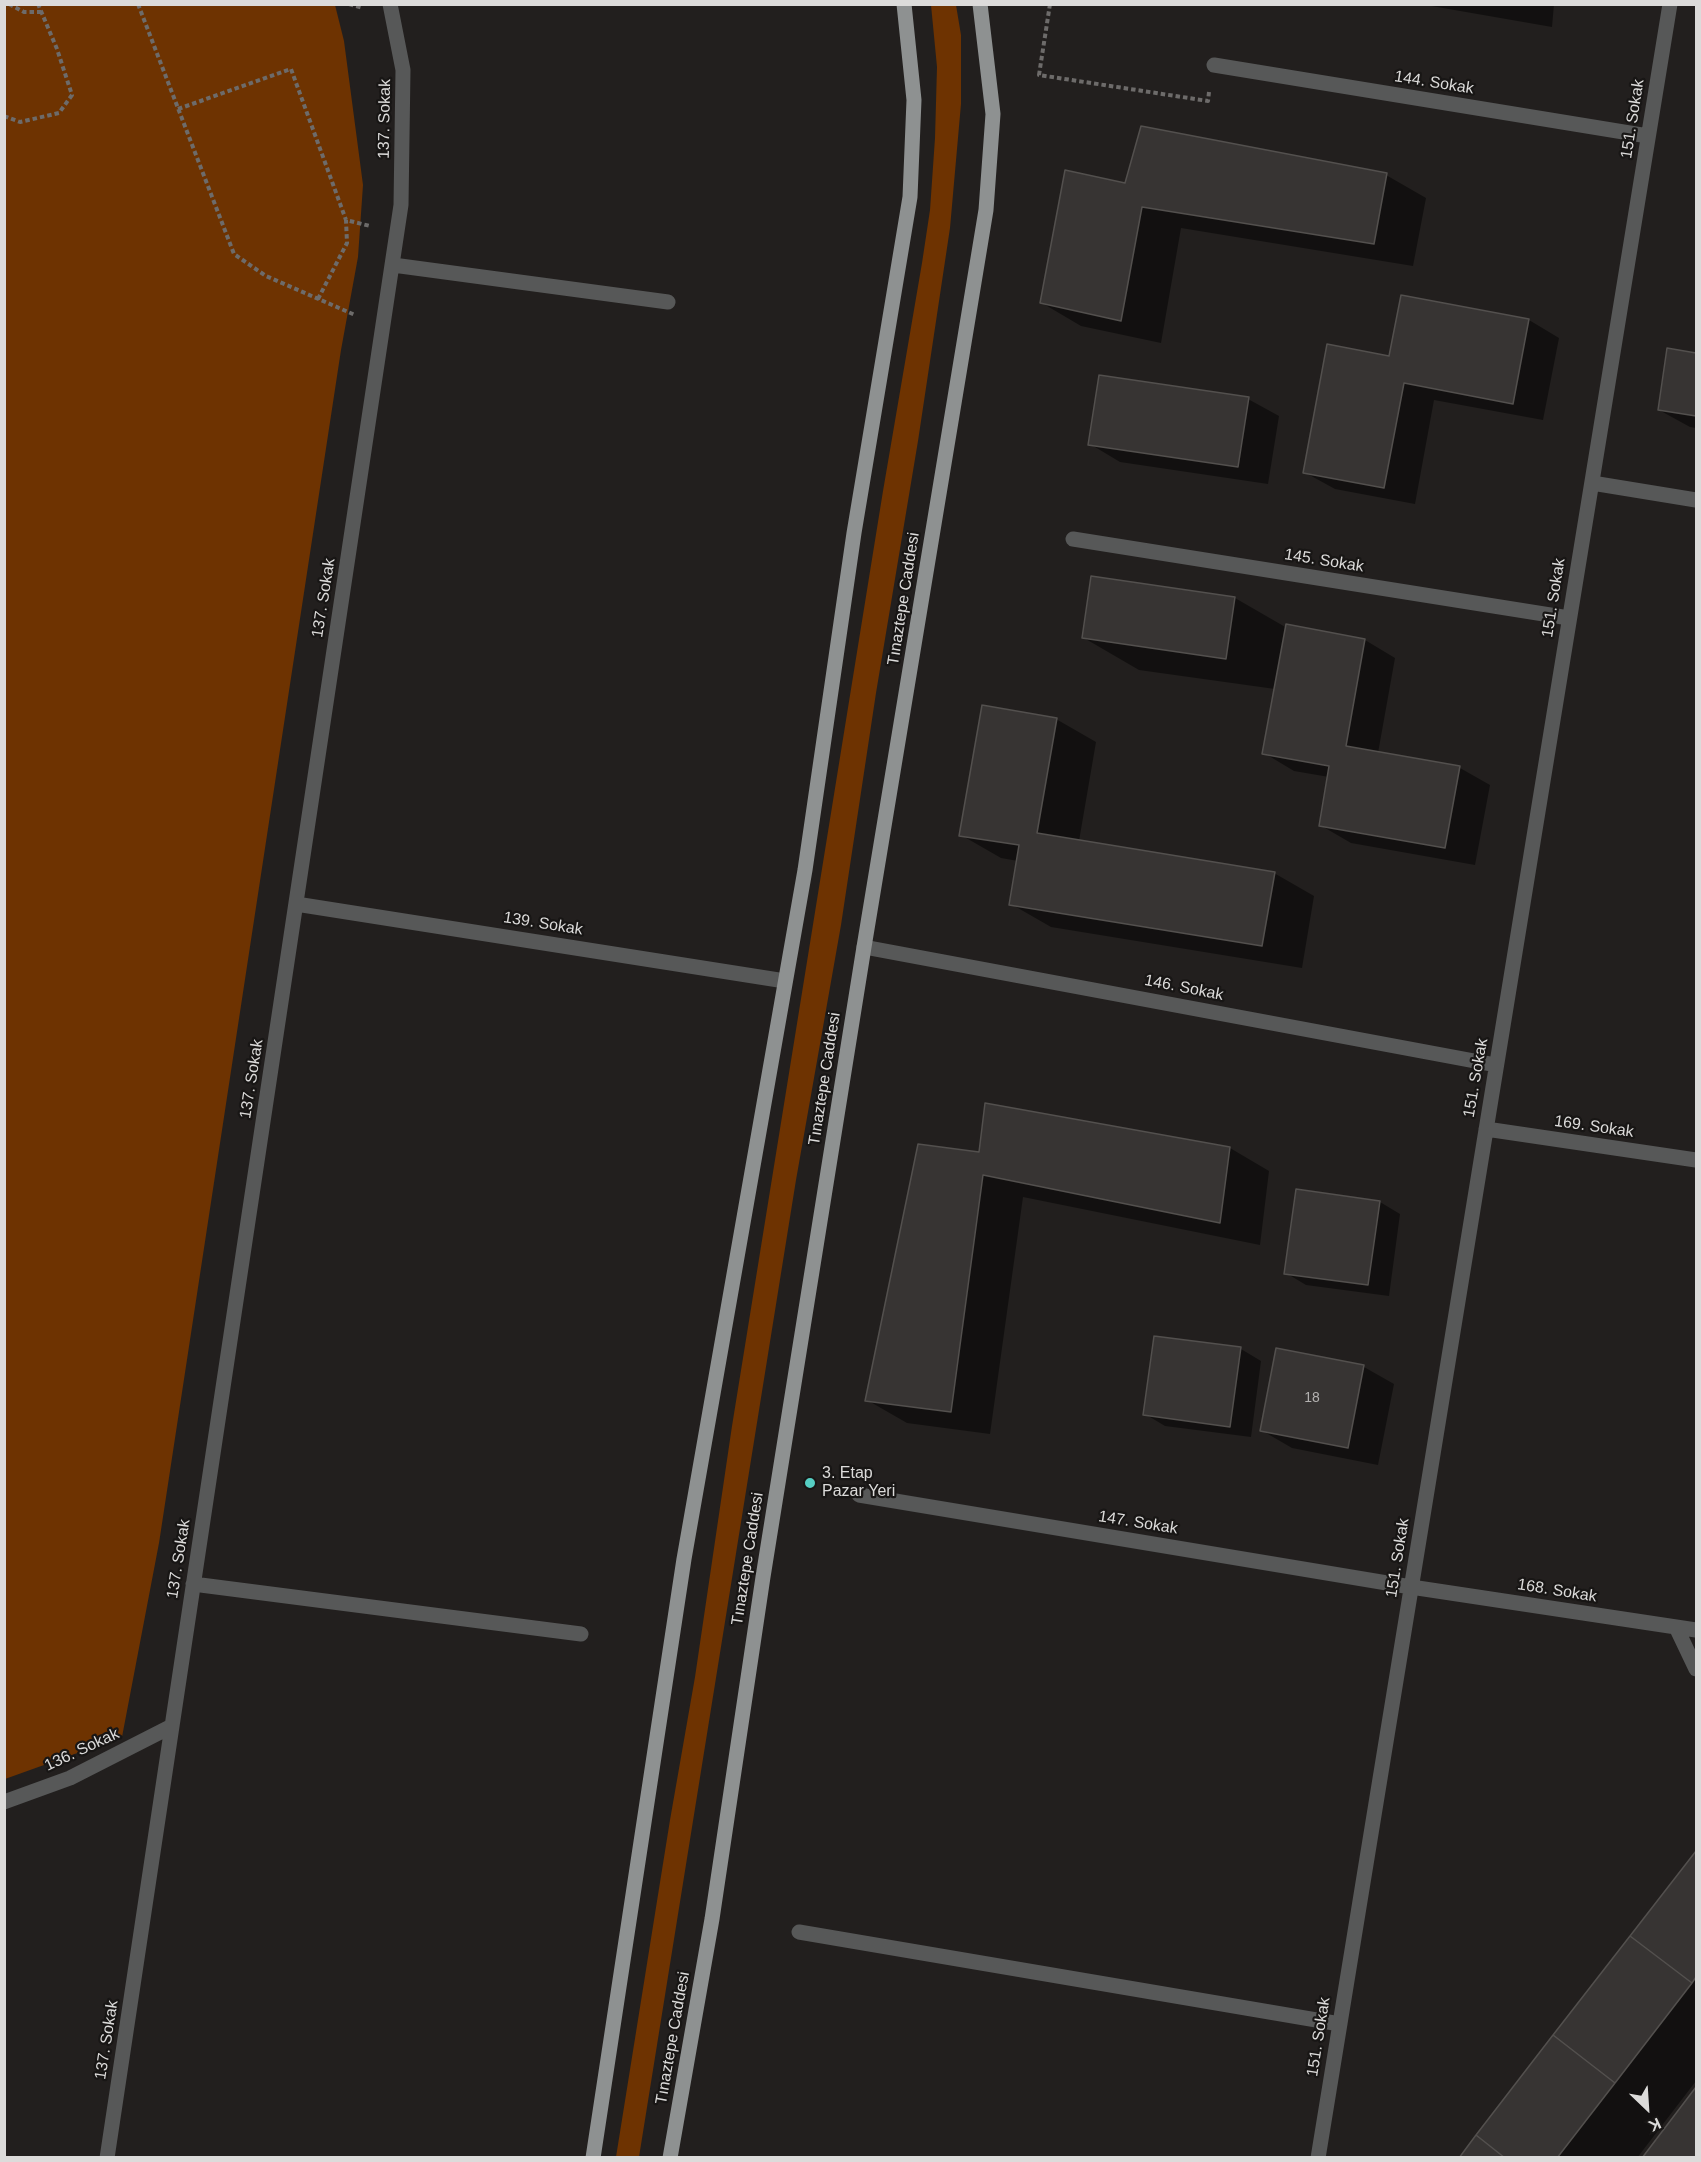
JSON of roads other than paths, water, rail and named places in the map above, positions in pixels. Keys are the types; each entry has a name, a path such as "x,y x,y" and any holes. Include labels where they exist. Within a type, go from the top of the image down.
{"main road":[{"path":"593,2157 684,1559 805,870 854,534 910,197 914,100 904,4"},
{"name":"Tınaztepe Caddesi","path":"670,2157 712,1919 763,1577 864,947 986,210 993,114 981,4"}],"street":[{"name":"137. Sokak","path":"107,2157 401,205 403,70 390,4"},
{"name":"151. Sokak","path":"1318,2157 1670,4"},
{"name":"144. Sokak","path":"1214,65 1648,136"},
{"path":"393,265 668,302"},
{"path":"1592,483 1696,500"},
{"name":"145. Sokak","path":"1073,539 1569,618"},
{"name":"139. Sokak","path":"296,904 785,981"},
{"name":"146. Sokak","path":"864,947 1497,1065"},
{"name":"169. Sokak","path":"1486,1129 1696,1160"},
{"name":"147. Sokak","path":"859,1495 1411,1587"},
{"path":"194,1584 581,1634"},
{"name":"168. Sokak","path":"1411,1587 1696,1630"},
{"path":"1676,1627 1696,1669"},
{"name":"136. Sokak","path":"4,1802 70,1778 172,1726"},
{"path":"799,1932 1340,2024"}],"place":[{"name":"3. Etap Pazar Yeri","path":"810,1483"}]}
